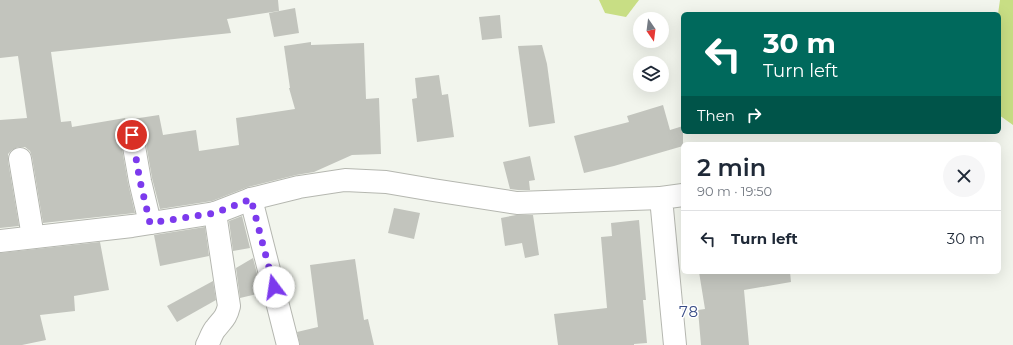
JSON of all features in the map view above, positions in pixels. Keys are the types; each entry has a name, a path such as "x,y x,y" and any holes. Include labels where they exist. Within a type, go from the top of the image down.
{"street":[{"path":"132,135 140,181 150,223"},
{"path":"20,159 33,237"},
{"path":"0,241 132,226 215,213 251,199 298,187 346,180 386,182 517,202 661,198 681,195"},
{"path":"661,198 675,345"},
{"path":"251,199 288,345"},
{"path":"207,345 215,328 224,319 229,306 215,213"}],"green space":[{"path":"599,0 639,0 626,17 605,13"},
{"path":"1000,0 1013,0 1013,125 1001,116 1001,12 998,12"}],"building":[{"path":"0,0 278,0 279,11 227,19 231,33 51,52 61,122 71,121 72,127 125,118 126,120 159,115 163,135 196,130 199,151 239,145 236,118 295,109 289,88 284,46 311,42 311,45 364,43 366,99 379,98 381,154 352,155 314,172 248,187 212,201 160,209 152,178 144,132 137,123 129,123 120,130 120,137 135,213 43,223 32,157 30,151 25,147 18,147 8,154 8,161 19,226 0,228 0,120 27,118 18,56 0,58"},
{"path":"295,8 299,33 274,37 269,13"},
{"path":"500,15 502,38 482,40 479,17"},
{"path":"542,45 547,64 555,123 529,127 518,46"},
{"path":"439,75 442,95 448,94 454,137 417,142 412,99 417,98 415,78"},
{"path":"663,105 670,130 681,127 683,142 681,142 681,147 584,173 574,136 629,122 627,116"},
{"path":"530,156 535,180 529,181 530,190 510,189 503,162"},
{"path":"394,208 420,213 414,239 388,233"},
{"path":"516,215 533,215 539,255 525,258 522,243 505,246 501,218"},
{"path":"242,216 250,248 233,251 229,221"},
{"path":"639,220 646,300 643,300 647,343 634,345 558,345 554,314 607,308 601,237 612,236 611,223"},
{"path":"205,227 209,256 160,266 154,235"},
{"path":"100,242 109,290 74,296 75,311 40,315 46,340 22,345 0,345 0,253"},
{"path":"253,258 262,293 240,298 236,268"},
{"path":"355,259 364,320 368,319 374,345 300,345 297,332 318,327 310,265"},
{"path":"699,274 790,274 791,282 744,290 749,345 701,345 698,310 705,309"},
{"path":"213,281 216,300 177,322 167,306"}],"district":[{"name":"78","path":"689,312"}],"route":[{"path":"132,135 140,181 150,223 215,213 251,199 274,287"}]}
